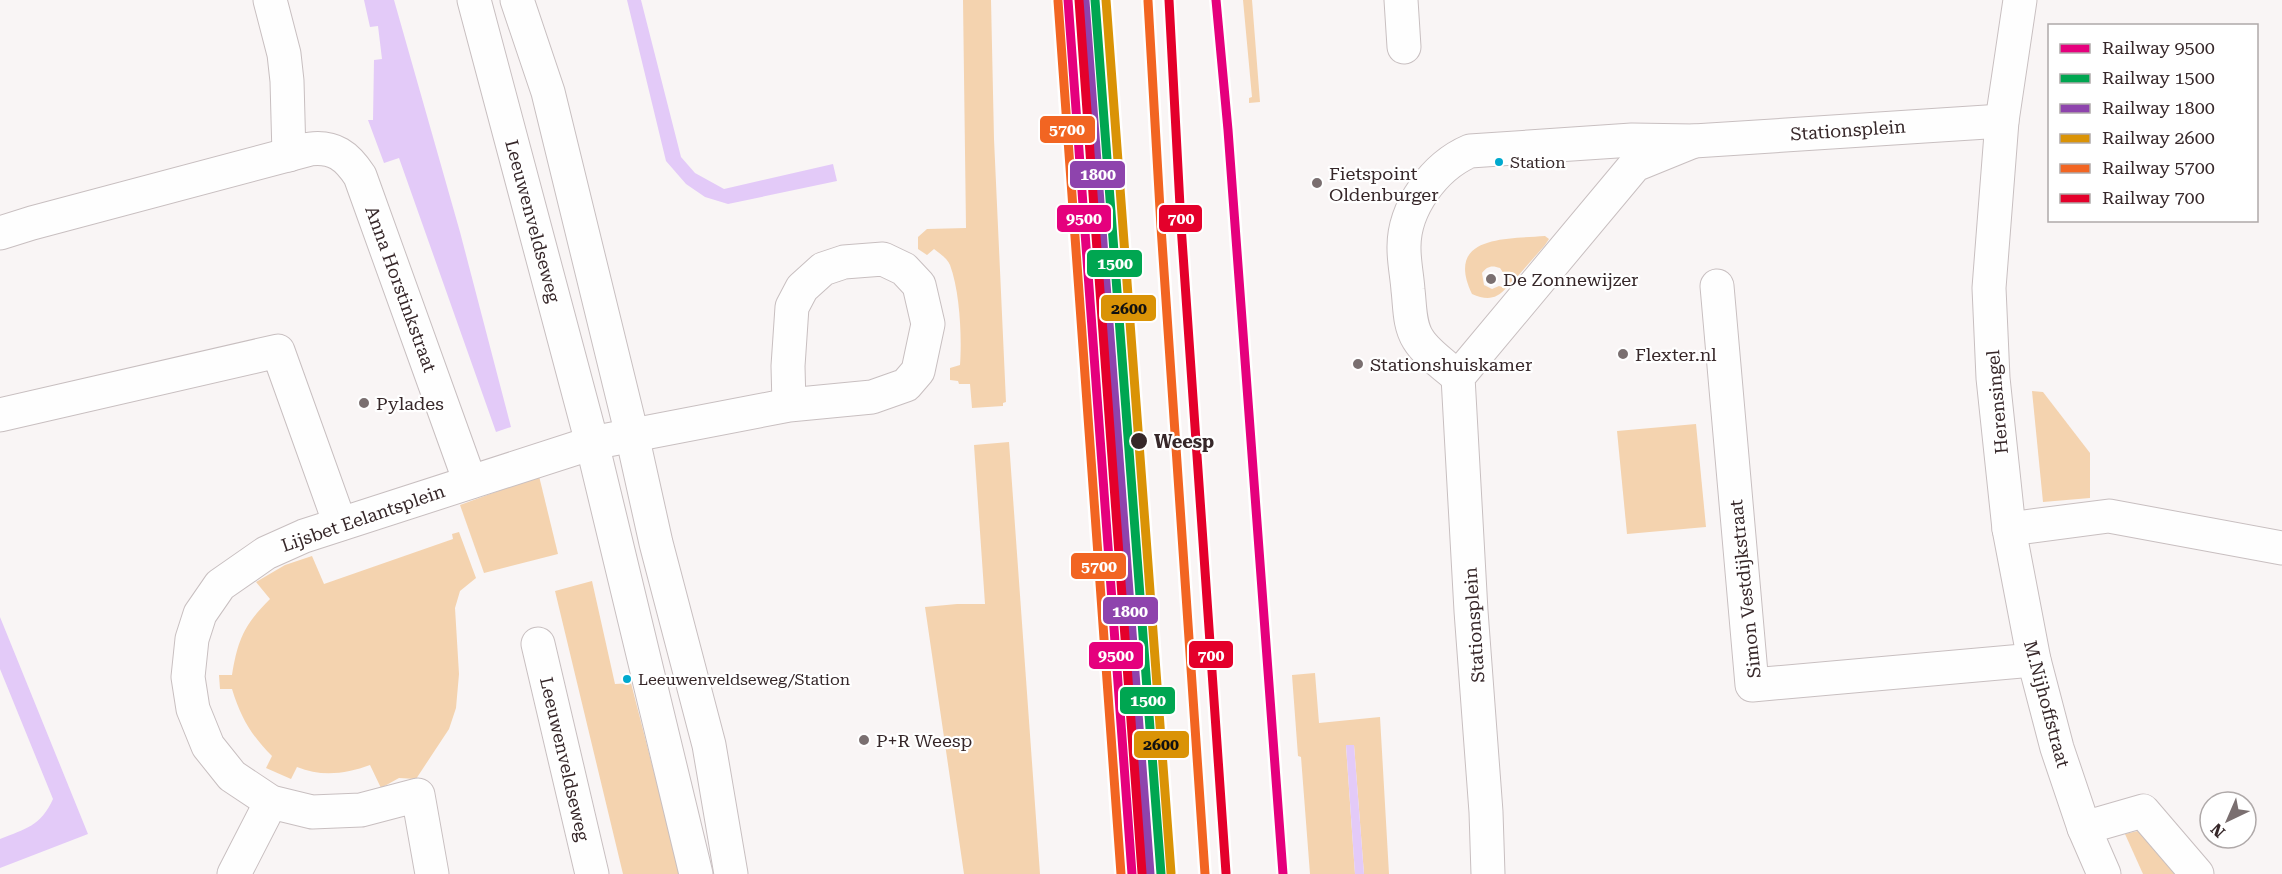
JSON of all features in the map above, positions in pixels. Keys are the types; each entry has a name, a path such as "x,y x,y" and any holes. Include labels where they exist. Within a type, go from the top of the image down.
{"street":[{"path":"270,0 284,54 289,155"},
{"name":"Leeuwenveldseweg","path":"474,0 592,443 696,874"},
{"path":"517,0 548,92 633,435 656,543 709,745 731,874"},
{"path":"1401,0 1404,47"},
{"name":"Herensingel","path":"2009,529 1993,378 1989,288 2002,121 2020,0"},
{"name":"Stationsplein","path":"1458,376 1431,353 1419,340 1413,328 1404,247 1408,225 1416,202 1437,175 1449,164 1470,151 1632,140 1694,141 2002,121"},
{"name":"Stationsplein","path":"1488,874 1458,376 1635,165 1694,141"},
{"name":"Anna Horstinkstraat","path":"0,233 310,149 330,149 347,159 360,176 470,482"},
{"path":"592,443 789,405 872,397 906,386 918,371 928,324 919,285 904,269 884,259 844,262 823,269 802,288 792,307 788,357 789,405"},
{"name":"Simon Vestdijkstraat","path":"1717,286 1752,685 2034,660"},
{"path":"0,415 278,351 340,524"},
{"name":"Lijsbet Eelantsplein","path":"432,874 418,795 361,810 312,812 270,802 232,776 208,746 193,709 188,677 192,639 200,614 220,585 266,553 304,536 592,443"},
{"path":"2009,529 2109,516 2282,548"},
{"name":"M.Nijhoffstraat","path":"2009,529 2034,660 2056,748 2084,828 2104,874"},
{"name":"Leeuwenveldseweg","path":"538,644 592,874"},
{"path":"234,874 270,802"},
{"path":"2084,828 2143,811 2197,874"}],"shaded area":[{"path":"364,0 394,0 460,232 511,427 496,432 399,158 384,163 368,120 373,120 374,60 382,59 378,26 370,27"},
{"path":"627,0 641,0 681,157 695,173 724,189 833,164 837,181 728,204 705,197 686,184 666,161"},
{"path":"963,0 991,0 994,139 1006,402 1003,406 972,408 970,384 959,384 958,381 950,380 950,368 960,365 961,341 958,301 950,265 934,249 927,255 918,249 918,237 927,229 966,228"},
{"path":"1243,0 1252,0 1260,102 1249,103 1249,98 1252,97"},
{"path":"1545,236 1549,239 1545,245 1510,285 1504,280 1504,274 1500,268 1490,267 1482,273 1484,285 1492,289 1499,286 1506,288 1502,292 1490,298 1472,294 1466,275 1466,260 1473,251 1484,244 1498,240"},
{"path":"2032,391 2043,392 2090,453 2090,498 2043,502"},
{"path":"1696,424 1706,527 1627,534 1617,431"},
{"path":"1009,442 1040,874 964,874 925,607 985,604 974,445"},
{"path":"539,476 558,554 484,573 460,505"},
{"path":"459,532 476,578 460,591 455,608 459,674 456,708 449,729 416,779 399,778 381,788 370,765 352,771 334,773 315,772 297,767 291,779 266,768 272,756 248,726 232,689 220,689 219,675 232,675 243,633 270,599 256,582 285,565 312,556 324,584 453,539 452,534"},
{"path":"592,581 615,684 631,683 680,874 623,874 555,591"},
{"path":"0,617 88,834 0,868 0,839 38,821 53,799 0,669"},
{"path":"1315,673 1319,723 1380,717 1389,874 1364,874 1354,745 1346,746 1355,874 1310,874 1292,675"},
{"path":"1346,745 1354,745 1364,874 1355,874"},
{"path":"2142,830 2179,874 2143,874 2125,834"}],"rail line":[{"name":"9500","path":"1068,0 1132,874"},
{"name":"700","path":"1079,0 1142,873"},
{"name":"1500","path":"1095,0 1161,874"},
{"name":"2600","path":"1106,0 1171,873"},
{"name":"700","path":"1169,0 1181,225 1226,873"},
{"name":"9500","path":"1216,0 1228,130 1283,874"},
{"name":"5700","path":"1058,1 1121,874"},
{"name":"1800","path":"1085,1 1150,874"},
{"name":"5700","path":"1148,1 1205,874"}],"place":[{"name":"Station","path":"1499,162"},
{"name":"Fietspoint Oldenburger","path":"1317,183"},
{"name":"De Zonnewijzer","path":"1491,279"},
{"name":"Flexter.nl","path":"1623,354"},
{"name":"Stationshuiskamer","path":"1358,364"},
{"name":"Pylades","path":"364,403"},
{"name":"Weesp","path":"1139,441"},
{"name":"Leeuwenveldseweg/Station","path":"627,679"},
{"name":"P+R Weesp","path":"864,740"}]}
